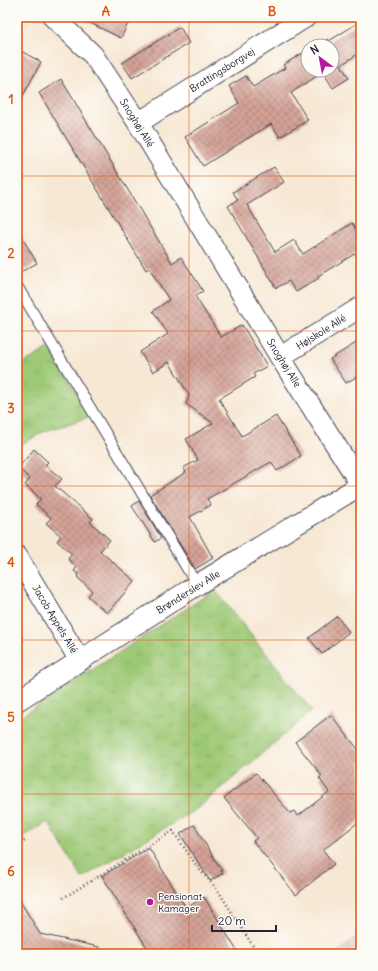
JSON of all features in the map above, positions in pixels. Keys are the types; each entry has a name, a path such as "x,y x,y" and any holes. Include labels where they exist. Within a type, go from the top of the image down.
{"street":[{"name":"Snoghøj Allé","path":"53,17 93,55 138,123 208,240"},
{"name":"Brattingsborgvej","path":"138,123 306,17"},
{"name":"Snoghøj Alle","path":"208,240 361,485"},
{"name":"Højskole Allé","path":"280,357 361,306"},
{"name":"Brønderslev Alle","path":"17,701 197,585 361,485"},
{"name":"Jacob Appels Allé","path":"17,556 80,661"}],"lane":[{"path":"17,286 197,585"}],"path":[{"path":"62,898 173,831 198,868 217,889 258,954"},
{"path":"17,845 26,840"}],"shaded area":[{"path":"361,932 361,954 334,954"}],"green space":[{"path":"49,348 92,416 43,432 17,447 17,367"},
{"path":"215,590 312,711 198,808 82,878 48,822 17,840 17,719"}],"building":[{"path":"78,17 131,17 121,38"},
{"path":"361,21 361,52 341,65 349,78 333,88 327,78 340,78 340,38 334,38"},
{"path":"180,27 189,43 132,78 122,63"},
{"path":"17,49 41,62 17,107"},
{"path":"300,55 300,78 314,78 291,93 308,120 280,137 271,124 203,166 185,137 239,103 229,86 246,76 253,87 285,68 283,65"},
{"path":"61,79 172,263 181,257 203,291 195,296 221,337 242,325 267,366 253,374 255,377 219,399 242,436 276,416 301,456 277,471 271,462 207,499 211,505 190,517 213,558 195,569 150,495 186,472 183,468 198,460 186,439 213,423 186,404 189,395 169,362 153,372 140,352 168,334 153,311 169,300 149,268 146,270 39,93"},
{"path":"274,167 284,182 247,205 275,252 294,240 303,254 352,223 361,239 361,250 318,276 319,278 296,292 289,281 276,288 228,206 238,200 233,192"},
{"path":"17,229 37,263 17,274"},
{"path":"361,340 361,374 346,383 330,359"},
{"path":"34,449 48,462 45,465 62,479 55,486 93,519 90,522 110,540 100,551 135,581 107,613 88,596 92,591 77,577 79,575 74,571 77,567 68,559 72,554 57,541 61,536 46,523 51,518 36,504 41,499 25,485 30,479 18,468"},
{"path":"139,501 161,538 155,542 132,506"},
{"path":"337,616 349,632 322,654 309,638"},
{"path":"331,715 361,753 361,820 323,850 334,864 296,895 253,841 257,838 224,798 256,773 290,813 294,811 298,816 329,792 319,778 322,776 295,742"},
{"path":"194,825 223,873 210,881 180,834"},
{"name":"Pensionat Kamager","path":"149,848 186,908 204,897 239,954 151,954 102,876"},
{"path":"17,896 40,934 99,947 98,954 17,954"}],"place":[{"name":"Pensionat Kamager","path":"150,902"}]}
